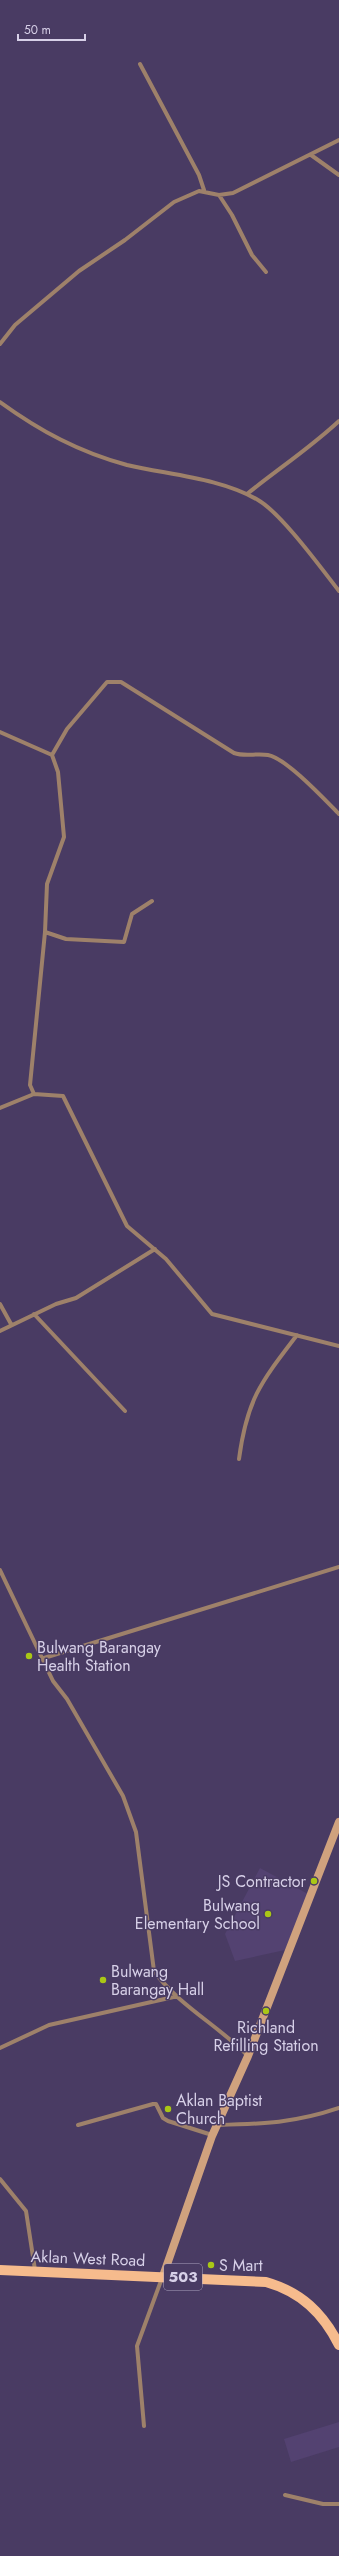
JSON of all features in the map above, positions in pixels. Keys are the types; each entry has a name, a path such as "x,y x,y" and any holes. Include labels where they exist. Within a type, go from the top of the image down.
{"main road":[{"name":"Aklan West Road","path":"0,2270 250,2280 280,2286 294,2292 312,2307 325,2321 339,2345"}],"street":[{"path":"140,64 199,175 204,190"},
{"path":"0,344 15,325 78,271 125,240 174,202 195,192 204,190 219,195 244,188 339,140"},
{"path":"311,155 339,174"},
{"path":"219,195 232,215 252,255 266,272"},
{"path":"0,402 52,437 69,445 126,464 205,481 248,494 268,507 339,590"},
{"path":"248,494 278,469 317,442 339,421"},
{"path":"52,755 68,729 107,682 121,682 234,753 241,756 268,755 277,758 303,779 339,814"},
{"path":"0,732 52,755 58,772 64,837 47,884 45,932 30,1085 34,1094"},
{"path":"45,932 66,939 124,942 132,914 152,901"},
{"path":"0,1108 34,1094 63,1096 127,1226 155,1249 212,1314 339,1346"},
{"path":"0,1331 11,1324 34,1314 76,1298 155,1249"},
{"path":"0,1304 11,1324"},
{"path":"34,1314 125,1411"},
{"path":"239,1459 243,1428 254,1396 265,1376 297,1336"},
{"path":"44,1658 339,1567"},
{"path":"0,1570 44,1658 53,1681 104,1763 131,1813 137,1839 154,1971 163,1984 231,2038 248,2056"},
{"path":"144,2426 137,2346 212,2136 248,2056 339,1822"},
{"path":"0,2048 49,2026 178,1996"},
{"path":"78,2125 156,2104 163,2118 168,2121 212,2136"},
{"path":"217,2125 280,2123 314,2117 339,2108"},
{"path":"0,2179 26,2211 36,2272"},
{"path":"285,2495 323,2504 339,2504"}],"shaded area":[{"name":"Bulwang Elementary School","path":"260,1868 308,1894 285,1950 235,1961 225,1934"},
{"path":"339,2422 339,2447 291,2462 284,2439"}],"place":[{"name":"Bulwang Barangay Health Station","path":"29,1656"},
{"name":"JS Contractor","path":"314,1881"},
{"name":"Bulwang Elementary School","path":"268,1914"},
{"name":"Bulwang Barangay Hall","path":"103,1980"},
{"name":"Richland Refilling Station","path":"266,2011"},
{"name":"Aklan Baptist Church","path":"168,2109"},
{"name":"S Mart","path":"211,2265"}]}
